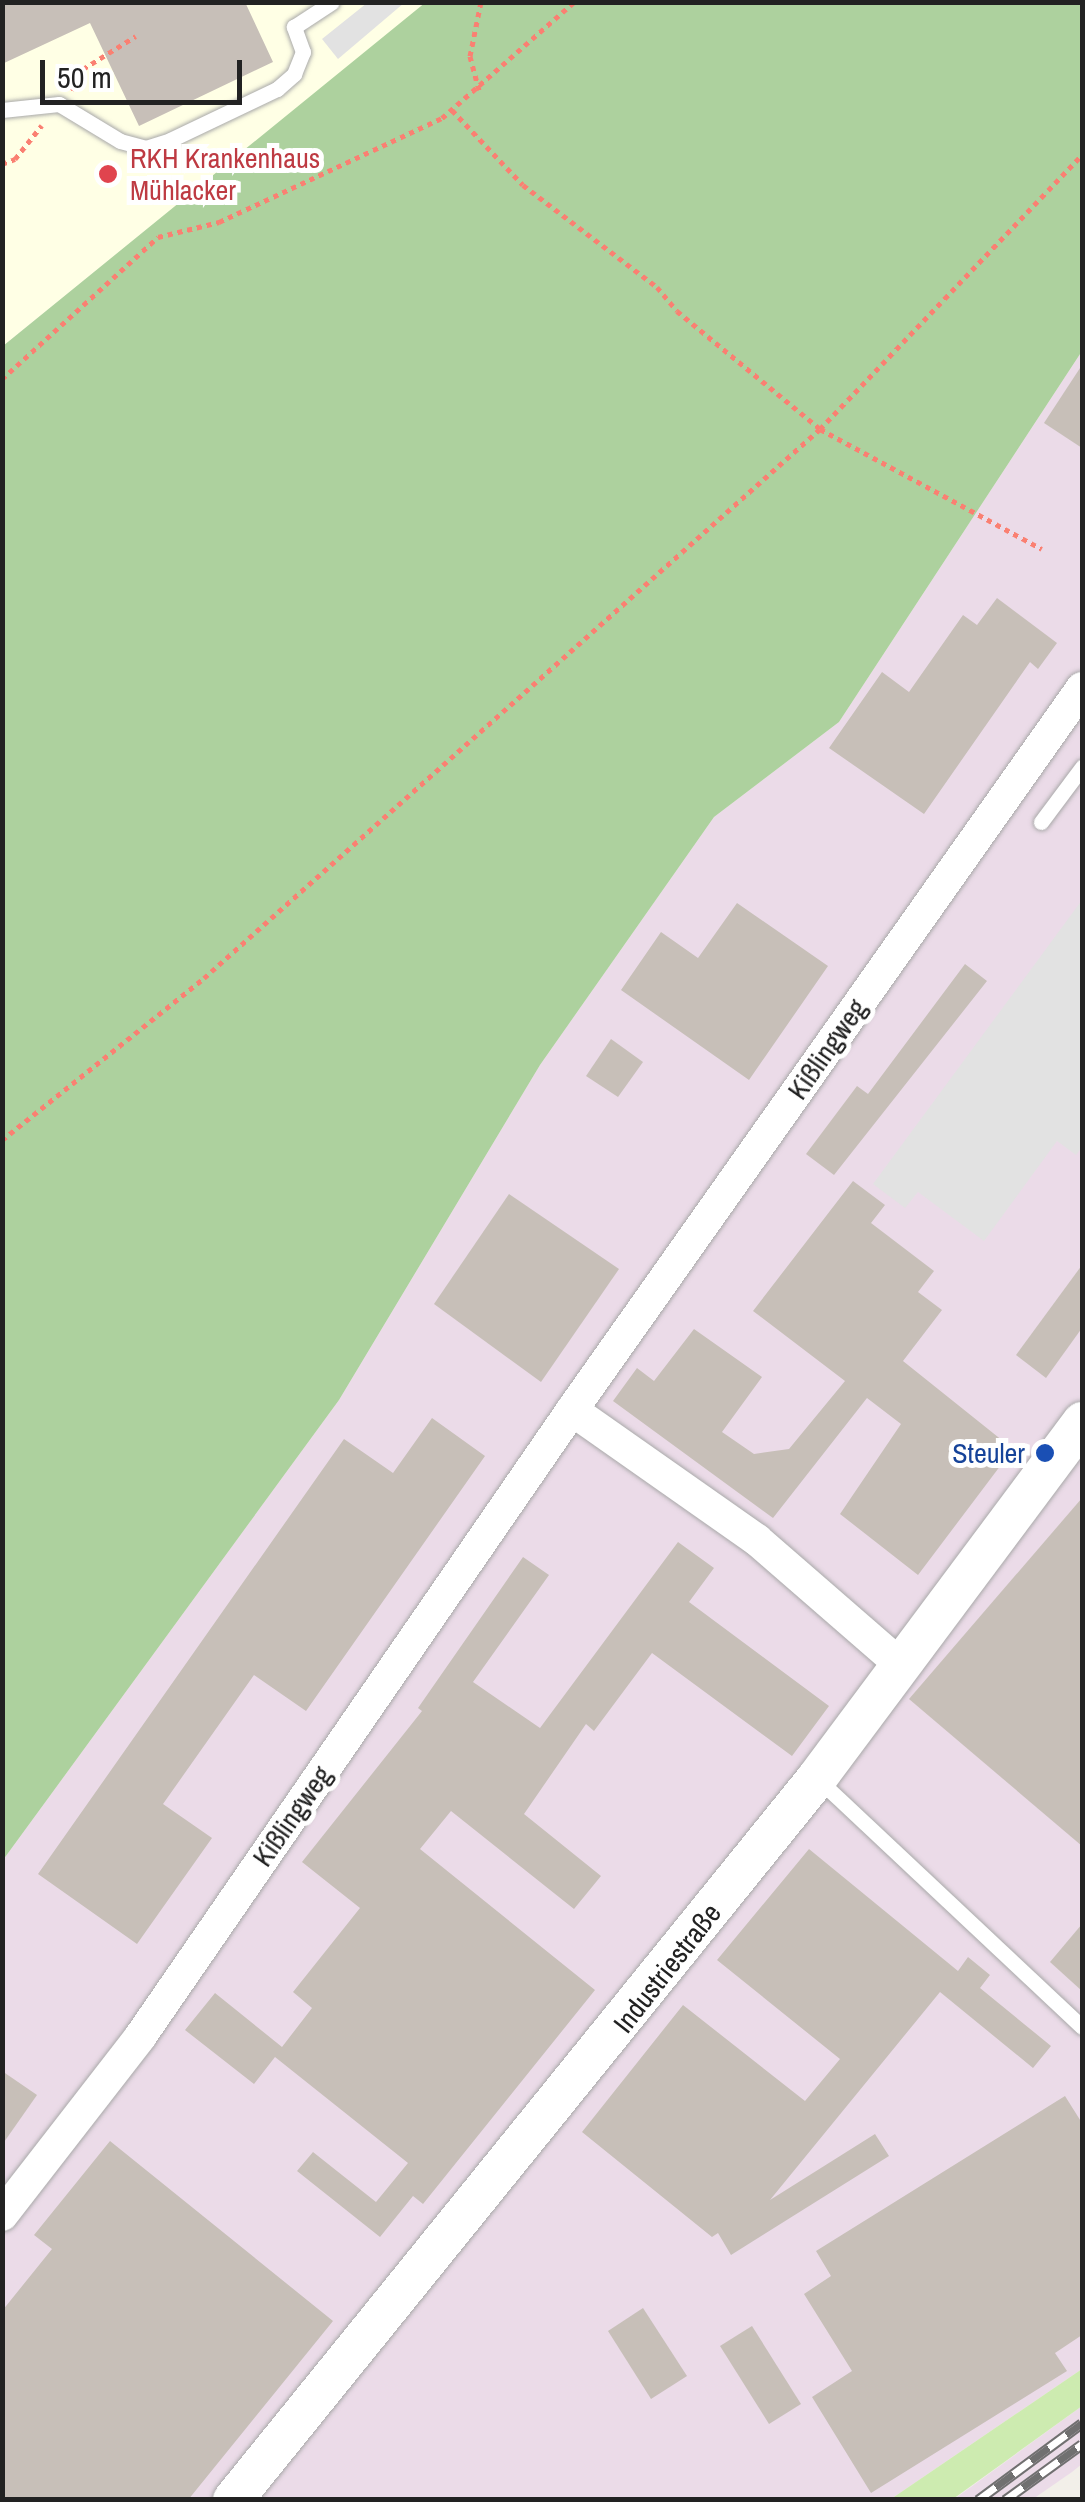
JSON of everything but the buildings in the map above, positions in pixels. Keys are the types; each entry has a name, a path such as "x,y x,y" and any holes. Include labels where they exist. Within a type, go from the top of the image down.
{"street":[{"name":"Kißlingweg","path":"2,2215 140,2037 572,1410 1082,688"},
{"path":"572,1410 758,1540 903,1667"},
{"name":"Industriestraße","path":"234,2500 817,1778 1082,1422"}],"lane":[{"path":"2,110 59,104 120,141 146,148 277,90 294,74 303,52 294,27 332,2"},
{"path":"1042,822 1082,767"},
{"path":"817,1778 1082,2027"}],"path":[{"path":"479,90 470,56 481,2"},
{"path":"2,379 158,237 219,222 452,110 574,2"},
{"path":"2,164 15,159 83,69 136,36"},
{"path":"452,110 522,185 657,287 677,312 820,429 1042,549"},
{"path":"2,1140 204,978 820,429 1082,155"}],"shaded area":[{"name":"RKH Krankenhaus Mühlacker","path":"3,3 426,3 3,346"},
{"path":"367,3 404,3 338,59 322,39"},
{"path":"1082,351 1082,2369 891,2499 3,2500 3,1860 339,1400 540,1065 714,817 839,722"},
{"path":"1082,900 1082,1147 1076,1155 1057,1141 984,1241 918,1192 905,1208 873,1184"},
{"path":"1082,2406 1082,2464 1072,2472 1033,2499 953,2500"}],"green space":[{"path":"426,2 1082,3 1082,351 839,722 714,817 540,1065 339,1400 3,1860 3,346"},
{"path":"1082,2369 1082,2406 953,2499 891,2499"}],"railway":[{"path":"978,2500 1082,2423"},
{"path":"1005,2500 1082,2444"}],"place":[{"name":"RKH Krankenhaus Mühlacker","path":"108,174"},
{"name":"Steuler","path":"1045,1453"}]}
